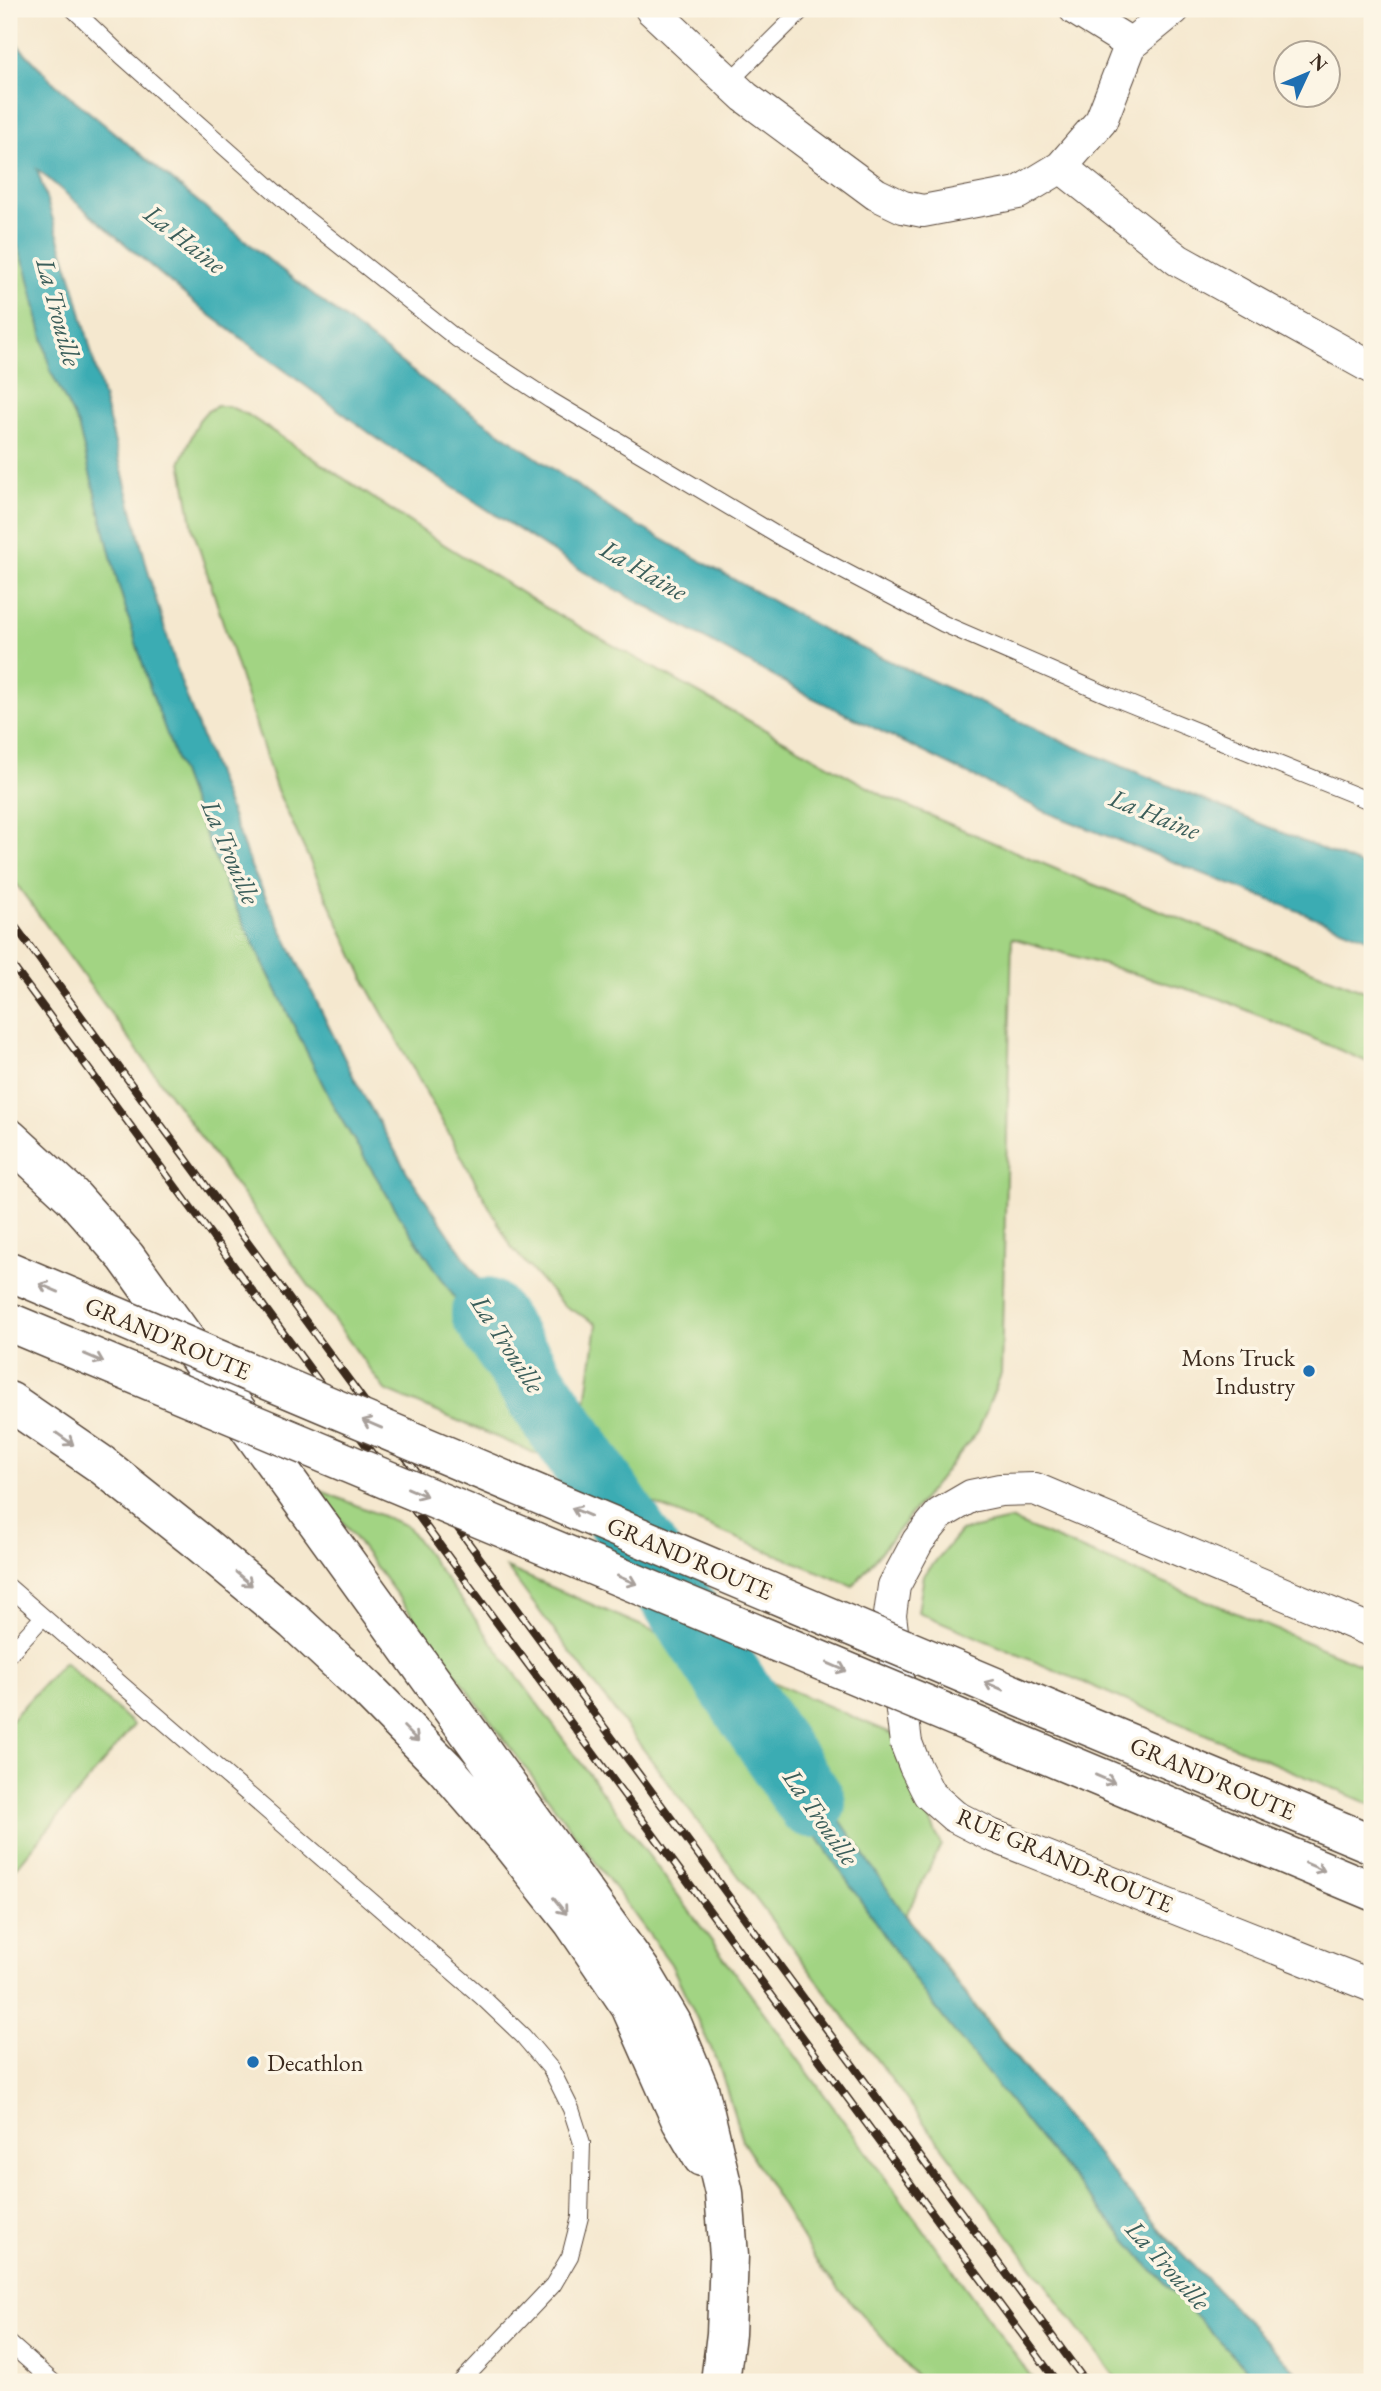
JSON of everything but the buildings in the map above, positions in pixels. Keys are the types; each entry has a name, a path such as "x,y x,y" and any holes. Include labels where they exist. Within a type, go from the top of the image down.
{"main road":[{"path":"9,1138 72,1196 125,1257 641,1971 672,2023 699,2088 724,2193 729,2256 726,2334 720,2382"},
{"name":"GRAND'ROUTE","path":"9,1270 1372,1844"},
{"name":"GRAND'ROUTE","path":"9,1322 1372,1891"},
{"path":"9,1401 102,1465 264,1595 367,1689 445,1768 573,1922 630,2006 681,2122 724,2193"}],"street":[{"path":"651,9 745,97 876,194 903,207 923,211 1018,194 1061,167 1101,121 1131,44 1174,9"},
{"path":"1075,9 1131,44"},
{"path":"1061,167 1178,260 1372,368"},
{"name":"RUE GRAND-ROUTE","path":"1372,1631 1035,1489 1000,1490 971,1496 940,1514 918,1541 894,1586 890,1615 906,1743 929,1794 954,1816 991,1835 1372,1986"}],"lane":[{"path":"73,9 300,214 457,339 550,400 785,540 944,624 1110,696 1372,802"},
{"path":"729,82 803,9"},
{"path":"9,1587 482,1997 523,2036 551,2069 582,2143 580,2217 570,2256 553,2285 461,2382"},
{"path":"9,1654 43,1617"},
{"path":"9,2343 53,2382"}],"green space":[{"path":"9,221 27,270 51,372 78,425 117,580 150,688 231,898 335,1109 403,1221 572,1469 385,1390 9,874"},
{"path":"217,406 228,406 248,415 432,537 546,608 886,797 1077,878 1372,994 1372,1064 1221,999 1012,938 1001,1374 978,1431 853,1586 616,1488 585,1409 597,1324 563,1305 512,1248 369,989 276,788 193,529 181,461 199,420"},
{"path":"319,1490 407,1526 1035,2382 921,2382 819,2266 742,2140 719,2065 671,1964"},
{"path":"1010,1520 1372,1669 1372,1805 918,1612 924,1575 961,1531"},
{"path":"507,1568 893,1734 941,1845 906,1915 1031,2077 1129,2195 1233,2309 1306,2382 1119,2382"},
{"path":"64,1662 134,1725 9,1876 9,1722"}],"water":[{"name":"La Haine","path":"9,36 55,84 269,260 421,378 621,516 831,634 1071,745 1372,870 1372,940 1046,812 809,696 584,572 375,437 198,306 37,169 75,289 153,590 181,682 252,869 355,1080 407,1172 564,1405 512,1383 403,1221 335,1109 231,898 191,800 150,688 117,580 78,425 51,372 27,271 9,221"},
{"path":"738,1717 791,1734 817,1786 905,1915 996,2035 1165,2236 1306,2382 1258,2382 1147,2264 1038,2137 925,1995"}],"waterway":[{"name":"La Trouille","path":"486,1313 811,1803"}],"railway":[{"path":"9,918 1086,2382"},
{"path":"9,961 1057,2382"}],"place":[{"name":"Mons Truck Industry","path":"1309,1371"},
{"name":"Decathlon","path":"253,2062"}]}
